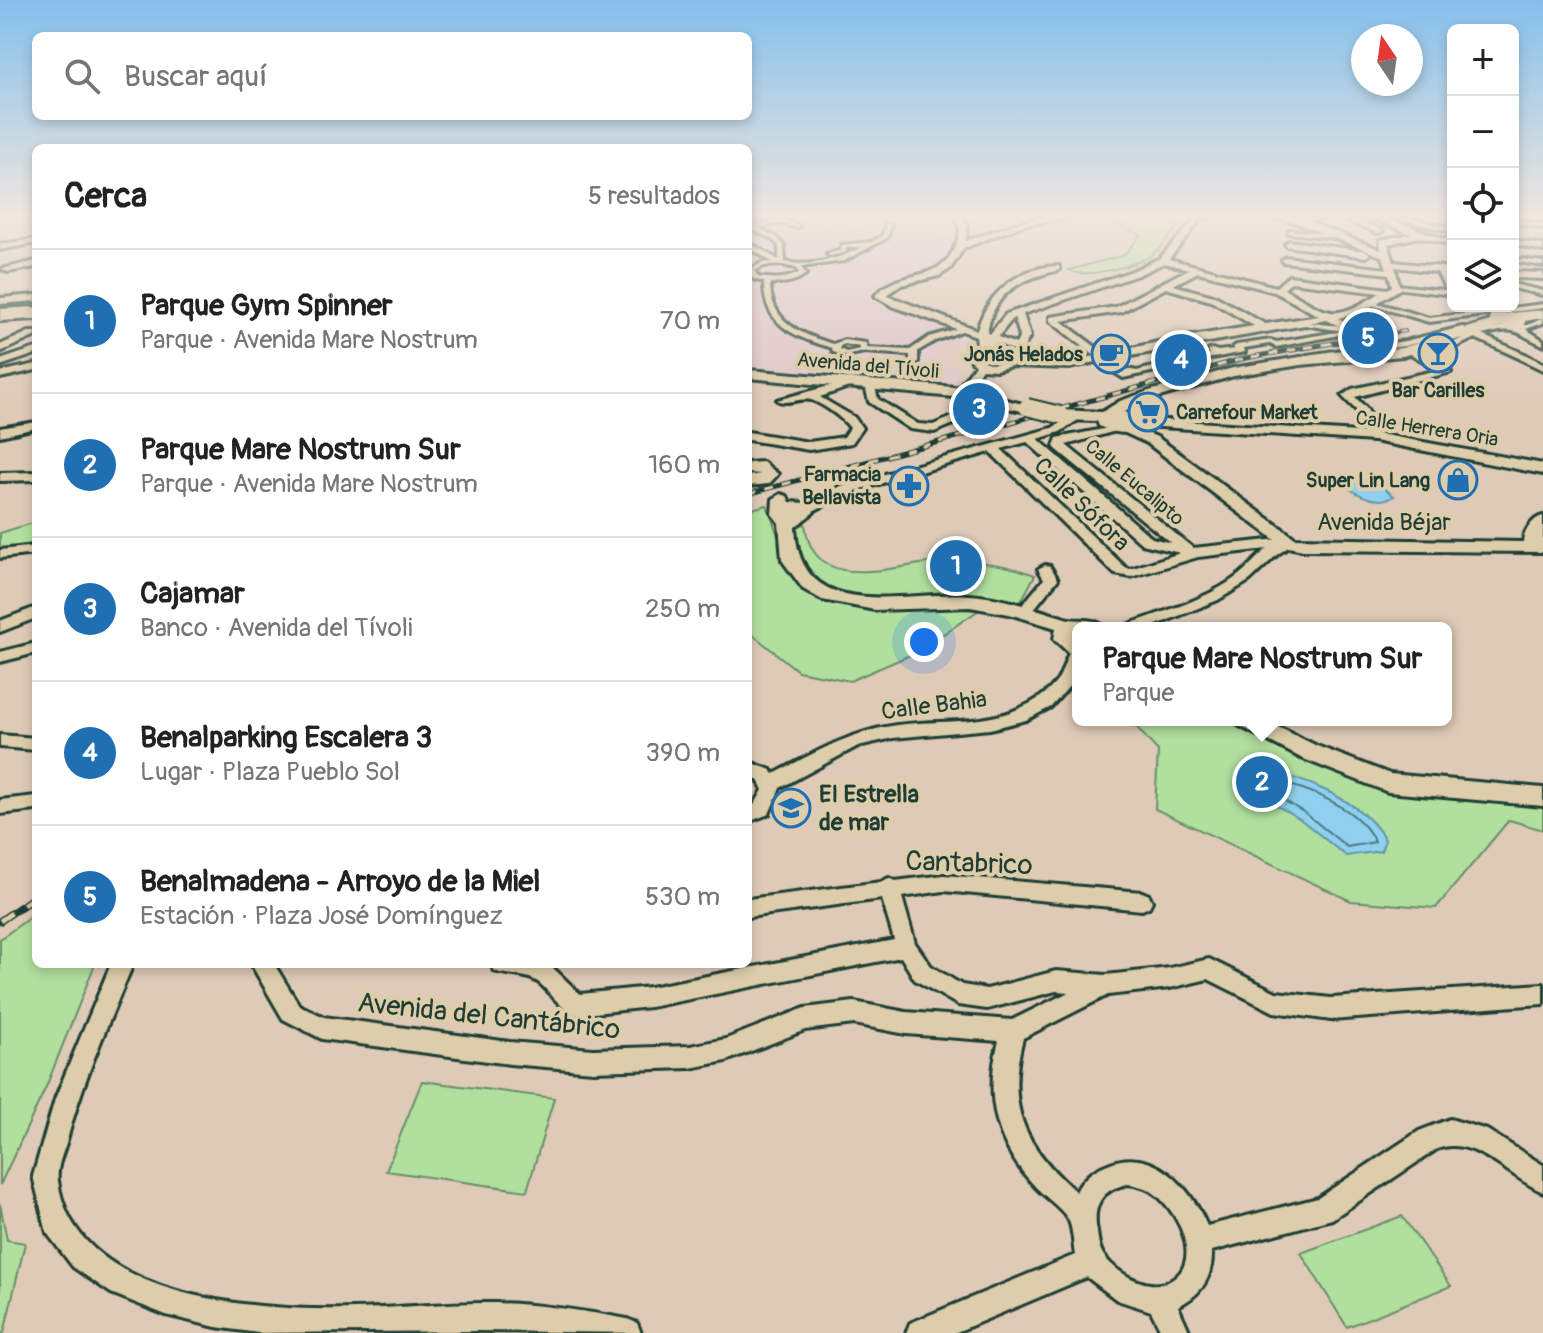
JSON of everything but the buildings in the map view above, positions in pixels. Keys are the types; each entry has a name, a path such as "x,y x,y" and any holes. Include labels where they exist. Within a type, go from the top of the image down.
{"main road":[{"path":"0,315 32,314"},
{"path":"1120,420 1244,370 1411,350 1504,318 1543,317"},
{"name":"Avenida del Tívoli","path":"752,374 968,394 1071,417 1120,420"}],"street":[{"path":"755,277 767,281 792,281 798,277"},
{"path":"921,277 888,287 880,296 989,342 1018,349"},
{"path":"989,342 985,318 1016,280 1025,277"},
{"path":"1117,277 1009,316 976,360 985,367 1010,363 1049,367 1356,312 1394,289"},
{"path":"1103,357 1053,319 1118,310 1180,277"},
{"path":"1228,277 1278,290 1354,329 1373,329"},
{"path":"1392,277 1394,289"},
{"path":"1278,290 1289,279 1447,292"},
{"path":"767,281 768,308 778,320 804,336 836,347 845,354 864,350 914,357 932,339 963,329"},
{"path":"1164,285 1214,299 1264,328"},
{"path":"1519,287 1543,293"},
{"path":"0,301 32,298"},
{"path":"1370,303 1429,320 1504,318 1543,306"},
{"path":"1010,363 1025,336 1018,314"},
{"path":"1529,327 1543,317"},
{"path":"1504,318 1543,331"},
{"path":"1453,345 1503,328 1504,318"},
{"path":"1504,318 1543,343"},
{"path":"1306,323 1313,327 1335,323 1351,332 1276,345 1271,342 1237,347 1242,350 1217,354 1210,352 1215,355 1178,359 1170,361 1176,364 1137,373 1127,371 1132,374 1123,376 1113,369 1123,365 1121,355 1306,323"},
{"path":"1307,357 1377,348 1422,337 1434,338 1462,329"},
{"path":"0,349 32,333"},
{"path":"1475,335 1543,367"},
{"path":"1374,437 1361,409 1348,396 1356,391 1446,372 1441,365 1411,350"},
{"path":"0,363 32,352"},
{"path":"870,385 873,400 921,431 942,428 960,418 968,394 977,390 985,367"},
{"path":"0,375 32,368"},
{"path":"0,384 32,380"},
{"path":"783,400 811,396 848,384"},
{"path":"752,437 809,446 848,440 856,428 850,419 811,396"},
{"path":"793,510 875,480 1056,430 1071,417"},
{"path":"1120,420 1152,440 1284,538 1260,567 1227,589 1148,622"},
{"name":"Calle Herrera Oria","path":"1120,420 1374,437 1543,469"},
{"name":"Calle Eucalipto","path":"1120,420 1061,441 1060,446 1175,542 1195,553"},
{"path":"0,432 32,426"},
{"name":"Calle Eucalipto","path":"1024,439 1110,516 1119,530 1147,541 1195,553 1284,538"},
{"name":"Calle Sófora","path":"992,447 1120,571 1131,573 1189,558 1195,553"},
{"path":"752,468 767,469 770,476 756,481"},
{"path":"0,477 32,476"},
{"path":"756,481 793,510"},
{"path":"793,510 785,545 805,581 828,595 861,604 967,600 1071,626"},
{"path":"1538,546 1532,535 1543,521"},
{"name":"Avenida Béjar","path":"1284,538 1303,545 1538,546"},
{"path":"0,554 32,550"},
{"path":"1024,612 1051,579 1045,569"},
{"path":"0,627 32,614"},
{"path":"1071,626 1064,631 1064,639 1072,645"},
{"path":"0,657 32,649"},
{"name":"Calle Bahia","path":"771,784 861,739 907,728 1017,719 1053,698 1072,673"},
{"path":"1257,726 1309,752 1388,783 1543,797"},
{"path":"0,741 32,744"},
{"path":"752,770 765,775 771,784 769,802 752,813"},
{"path":"0,807 32,803"},
{"name":"Cantabrico","path":"752,907 889,887 944,883 1142,901"},
{"path":"889,887 906,947 923,973 958,995 987,999 1056,981 1106,985 1170,978 1209,969 1274,1002 1331,1009 1543,994"},
{"path":"544,968 576,1005 665,994 906,947"},
{"path":"120,968 61,1114 45,1178 52,1218 76,1254 112,1278 160,1301 263,1320 354,1324 492,1317 554,1320 627,1333"},
{"name":"Avenida del Cantábrico","path":"264,968 291,1012 322,1028 510,1053 593,1060 690,1057 726,1050 805,1019 854,1013 906,1023 1013,1031"},
{"path":"1081,1213 1045,1182 1013,1138 1002,1106 1001,1069 1013,1031 1106,985"},
{"path":"1200,1241 1323,1210 1428,1140 1450,1131 1478,1139 1543,1179"},
{"path":"1128,1171 1147,1175 1165,1185 1181,1201 1193,1220 1200,1241 1200,1262 1192,1280 1179,1293 1160,1299 1139,1296 1119,1285 1091,1262 1081,1213 1086,1195 1103,1177 1128,1171"},
{"path":"920,1333 1091,1262"},
{"path":"1160,1299 1176,1333"}],"shaded area":[{"path":"752,277 907,277 888,279 871,299 971,335 972,342 946,347 938,357 962,374 953,385 900,377 801,373 752,367"}],"green space":[{"path":"767,505 790,569 825,599 979,610 915,653 850,681 798,671 752,634 752,509"},
{"path":"32,523 32,544 0,550 0,533"},
{"path":"805,524 811,548 824,562 841,570 884,570 961,561 1004,566 1035,575 1018,607 908,603 847,596 824,589 805,575 791,527"},
{"path":"1135,726 1243,726 1347,774 1427,794 1543,806 1543,830 1509,820 1436,908 1351,901 1155,809 1158,751"},
{"path":"32,916 32,968 93,968 46,1087 0,1185 0,939"},
{"path":"422,1081 554,1098 527,1191 386,1171"},
{"path":"0,1204 7,1240 25,1243 4,1333 0,1333"},
{"path":"1402,1216 1451,1286 1347,1327 1301,1253"}],"water":[{"path":"1351,476 1368,479 1372,487 1385,489 1394,496 1375,500 1362,496 1344,485 1344,479"},
{"path":"1254,769 1290,777 1346,802 1362,813 1385,840 1381,851 1346,856 1300,819 1262,797"}],"railway":[{"path":"1352,340 1405,331"},
{"path":"752,493 1246,358 1352,340"},
{"path":"1344,341 1352,340"},
{"path":"0,921 32,899"}],"place":[{"name":"Benalmadena - Arroyo de la Miel","path":"1368,338"},
{"name":"Bar Carilles","path":"1438,353"},
{"name":"Jonás Helados","path":"1111,354"},
{"name":"Benalparking Escalera 3","path":"1181,360"},
{"name":"Cajamar","path":"979,409"},
{"name":"Carrefour Market","path":"1148,412"},
{"name":"Super Lin Lang","path":"1458,480"},
{"name":"Farmacia Bellavista","path":"909,486"},
{"name":"Parque Gym Spinner","path":"956,566"},
{"name":"Parque Mare Nostrum Sur","path":"1262,782"},
{"name":"EI Estrella de mar","path":"791,808"}]}
